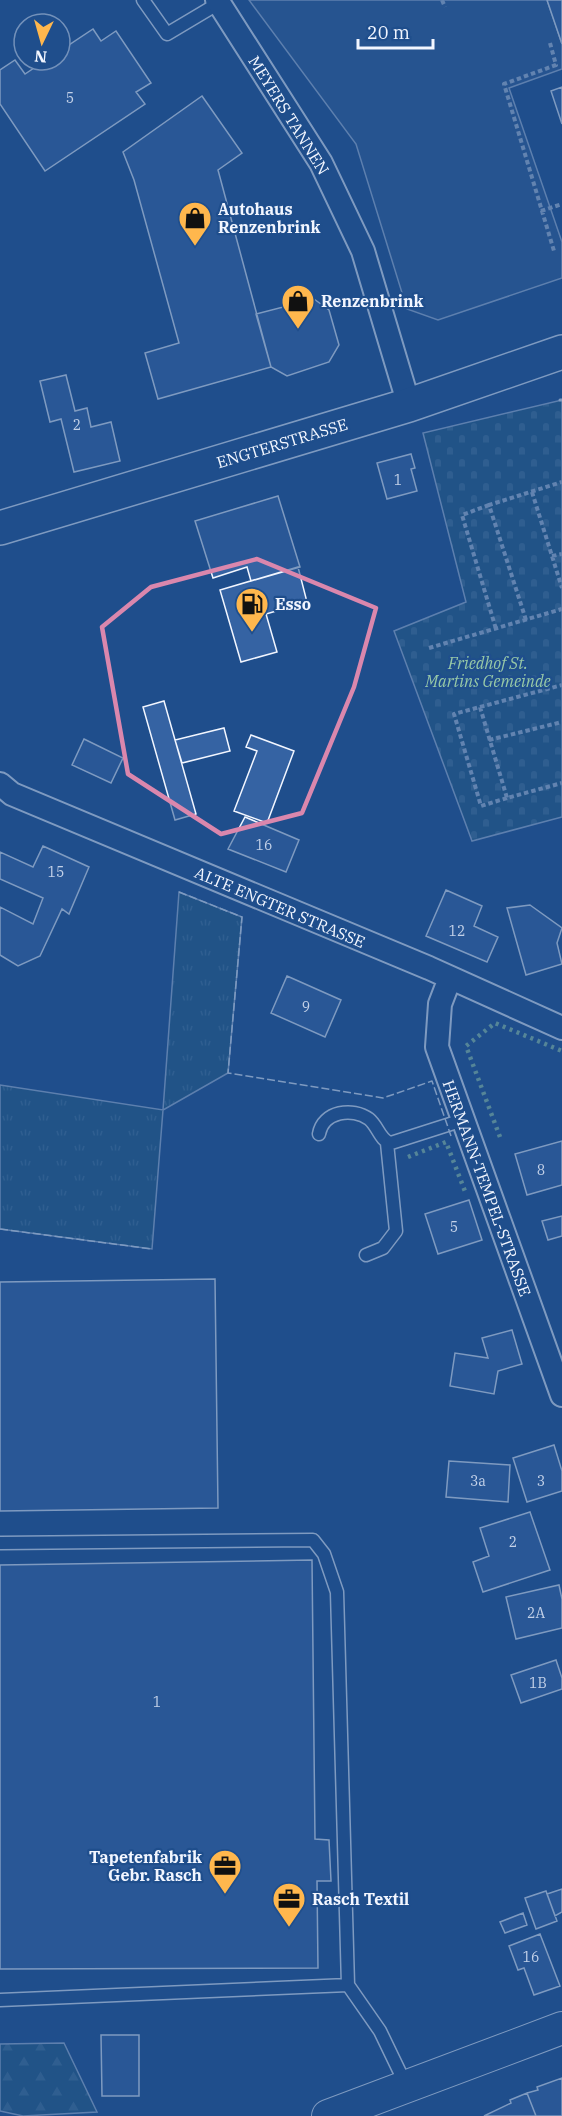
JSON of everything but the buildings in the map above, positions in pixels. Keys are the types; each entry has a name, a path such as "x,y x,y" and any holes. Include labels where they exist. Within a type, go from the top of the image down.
{"main road":[{"name":"ENGTERSTRASSE","path":"0,528 409,405 562,352"}],"street":[{"name":"MEYERS TANNEN","path":"218,2 321,163 363,251 409,405"},
{"name":"ALTE ENGTER STRASSE","path":"0,784 12,794 450,978 562,1028"},
{"name":"HERMANN-TEMPEL-STRASSE","path":"450,978 440,1004 437,1047 562,1395"},
{"path":"328,2116 370,2108 406,2085 562,2028"}],"lane":[{"path":"142,0 166,34 218,2"},
{"path":"319,1134 323,1123 333,1114 352,1113 369,1120 387,1143 396,1231 383,1248 366,1255"},
{"path":"387,1143 463,1120"},
{"path":"1,1543 313,1540 324,1554 337,1592 348,1985 380,2031 406,2085"},
{"path":"0,2000 348,1985"}],"path":[{"path":"442,0 445,7"},
{"path":"550,43 556,65 504,84 554,251"},
{"path":"541,211 562,204"},
{"path":"496,629 462,515 562,482"},
{"path":"532,492 562,588"},
{"path":"489,505 526,620"},
{"path":"552,556 562,554"},
{"path":"429,648 562,609"},
{"path":"562,685 454,714 482,806 562,783"},
{"path":"480,706 507,798"},
{"path":"489,740 562,722"}],"highlighted area":[{"path":"257,559 376,608 354,687 302,813 221,834 128,774 102,627 151,587"}],"green space":[{"name":"Friedhof St. Martins Gemeinde","path":"562,400 562,817 472,841 394,631 466,602 423,433"},
{"path":"179,892 242,917 228,1073 163,1110"},
{"path":"0,1085 163,1110 152,1249 0,1229"},
{"path":"64,2043 97,2112 23,2116 0,2111 0,2044"}],"shaded area":[{"path":"249,0 547,0 562,44 562,69 509,88 562,242 562,278 438,320 407,309 356,144"}],"hedge":[{"path":"500,1137 466,1046 495,1023 562,1051"},
{"path":"408,1157 446,1142 466,1194"}],"fence":[{"path":"179,892 242,917 228,1073 383,1098 432,1081 451,1136"},
{"path":"0,1229 152,1249"}],"place":[{"name":"Autohaus Renzenbrink","path":"195,247"},
{"name":"Renzenbrink","path":"298,330"},
{"name":"Esso","path":"252,633"},
{"name":"Tapetenfabrik Gebr. Rasch","path":"225,1895"},
{"name":"Rasch Textil","path":"289,1928"}]}
